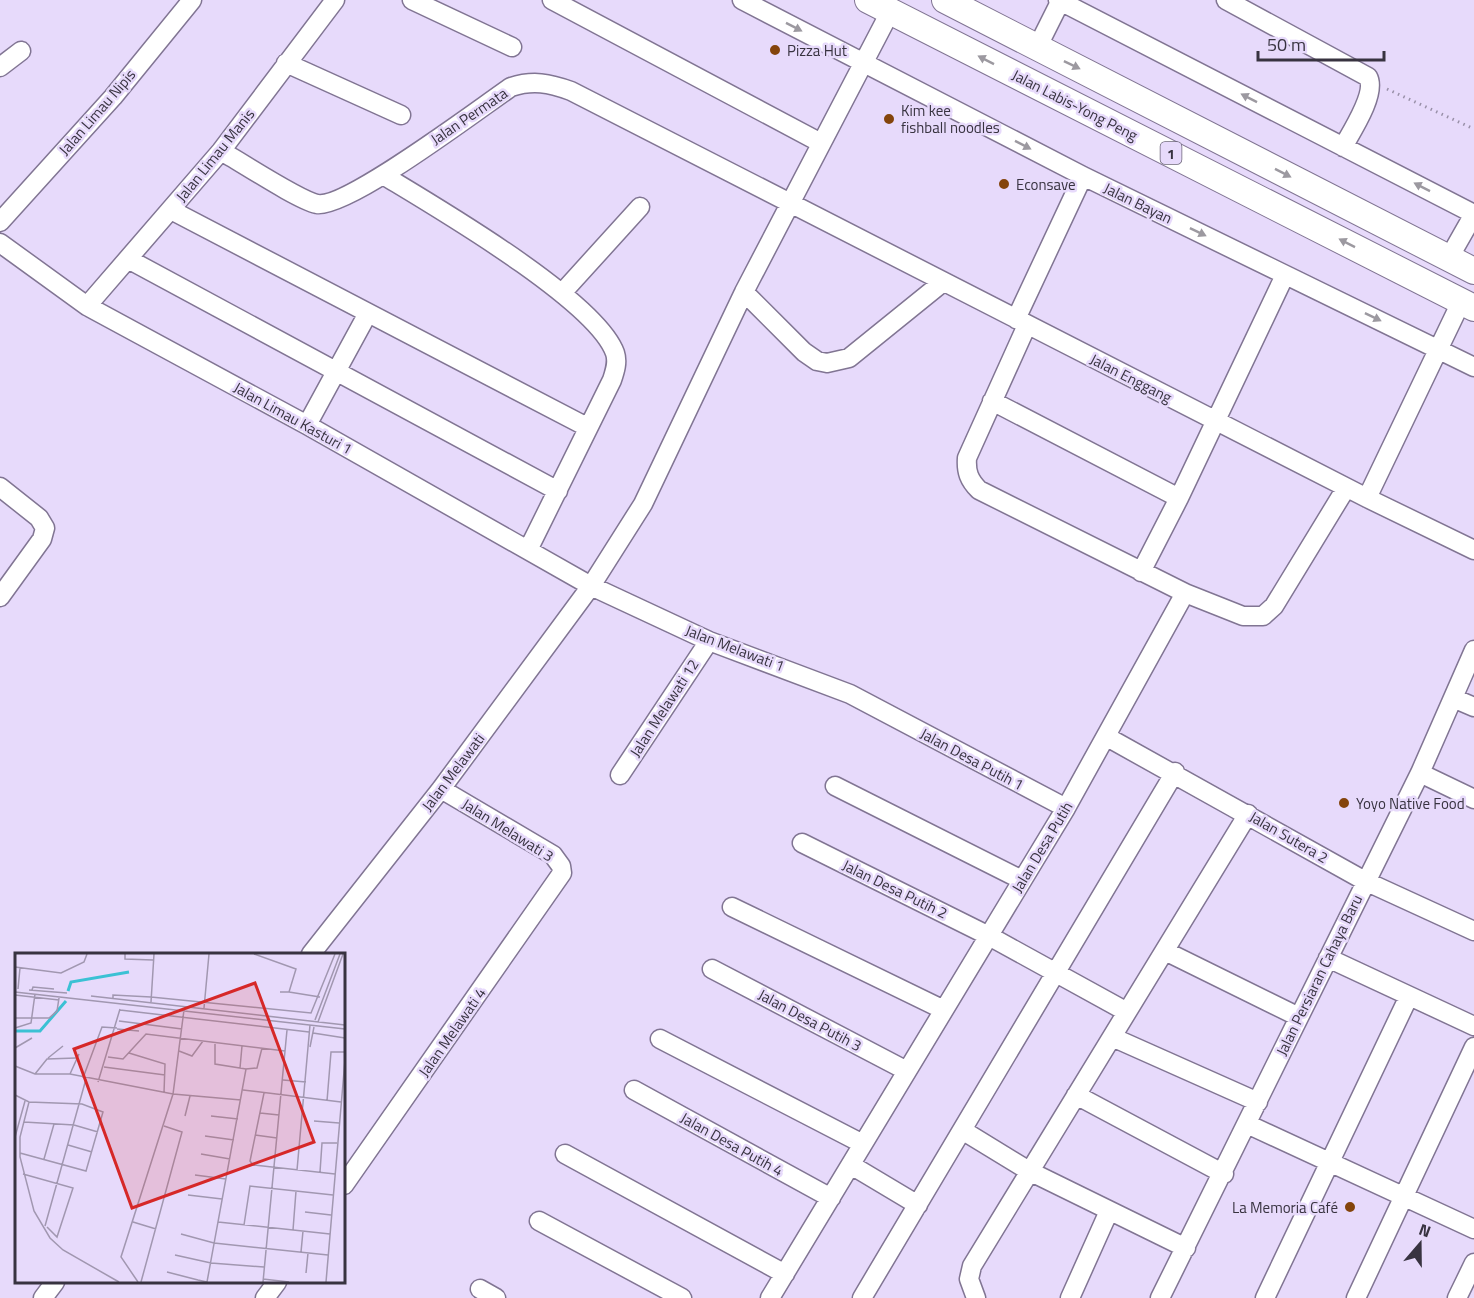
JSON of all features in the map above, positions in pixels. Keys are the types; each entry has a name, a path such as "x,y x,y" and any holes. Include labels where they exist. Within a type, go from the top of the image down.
{"highway":[{"name":"1","path":"945,0 1474,271"},
{"name":"Jalan Labis-Yong Peng","path":"879,6 1468,305"},
{"path":"1233,185 1242,174 1245,153"}],"street":[{"name":"Jalan Limau Nipis","path":"0,222 116,93 192,0"},
{"name":"Jalan Limau Manis","path":"87,306 211,163 335,0"},
{"path":"412,0 512,46"},
{"path":"552,0 821,143"},
{"name":"Jalan Bayan","path":"742,0 1083,176 1474,367"},
{"path":"1037,48 1060,0 1474,214 1449,258"},
{"path":"1226,0 1364,73 1371,82 1370,93 1343,147"},
{"name":"Jalan Melawati","path":"312,953 441,789 591,586 642,504 744,292 863,63 879,6"},
{"path":"0,67 21,51"},
{"path":"286,63 401,115"},
{"name":"Jalan Permata","path":"211,163 320,204 332,201 383,175 511,87 539,82 571,91 790,203"},
{"path":"383,175 469,228 562,293 591,321 615,352 617,364 612,380 528,550"},
{"path":"1083,176 1022,322 992,401 966,458 966,469 970,481 979,490 1141,572 1185,593 1243,616 1263,616 1274,606 1346,488"},
{"name":"Jalan Enggang","path":"790,203 1346,488 1474,550"},
{"path":"562,293 640,207"},
{"path":"171,210 368,313 594,415"},
{"name":"Jalan Limau Kasturi 1","path":"3,253 87,306 307,425 591,586"},
{"path":"128,259 558,491"},
{"path":"1141,572 1179,498 1285,274"},
{"path":"744,292 804,352 817,361 827,363 849,358 944,282"},
{"path":"1367,498 1439,349 1468,305"},
{"path":"307,425 368,313"},
{"path":"992,401 1179,498"},
{"path":"0,488 43,522 45,528 42,539 0,597"},
{"name":"Jalan Melawati 1","path":"591,586 708,640 815,679 879,710"},
{"name":"Jalan Desa Putih","path":"770,1298 1066,808 1185,593"},
{"name":"Jalan Melawati 12","path":"620,775 708,640"},
{"name":"Jalan Persiaran Cahaya Baru","path":"1160,1298 1224,1173 1365,881 1420,773 1474,650"},
{"path":"1453,698 1474,707"},
{"name":"Jalan Desa Putih 1","path":"879,710 1066,808"},
{"name":"Jalan Sutera 2","path":"1107,737 1175,772 1365,881 1474,931"},
{"path":"862,1298 1175,772"},
{"path":"1420,773 1474,799"},
{"path":"835,786 1022,880"},
{"name":"Jalan Melawati 3","path":"441,789 553,855 561,866 560,879"},
{"path":"976,1298 969,1279 972,1266 1248,814"},
{"name":"Jalan Desa Putih 2","path":"802,843 989,936 1127,1012"},
{"name":"Jalan Melawati 4","path":"345,1184 560,879"},
{"path":"732,907 944,1010"},
{"path":"1165,951 1299,1017"},
{"path":"1328,958 1474,1026"},
{"name":"Jalan Desa Putih 3","path":"712,969 907,1071"},
{"path":"1265,1298 1409,996"},
{"path":"1112,1037 1258,1102"},
{"path":"660,1039 863,1143"},
{"path":"1356,1298 1474,1047"},
{"name":"Jalan Desa Putih 4","path":"634,1090 831,1198"},
{"path":"1076,1095 1224,1173"},
{"path":"1247,1124 1474,1229"},
{"path":"962,1130 1029,1171 1186,1248"},
{"path":"565,1154 784,1274"},
{"path":"851,1165 918,1204"},
{"path":"1070,1298 1109,1211"},
{"path":"539,1221 682,1298"},
{"path":"1457,1298 1474,1263"},
{"path":"43,1298 54,1283"},
{"path":"265,1298 275,1283"},
{"path":"480,1289 496,1298"}],"path":[{"path":"1371,82 1474,129"}],"place":[{"name":"Pizza Hut","path":"775,50"},
{"name":"Kim kee fishball noodles","path":"889,119"},
{"name":"Econsave","path":"1004,184"},
{"name":"Yoyo Native Food","path":"1344,803"},
{"name":"La Memoria Café","path":"1350,1207"}]}
